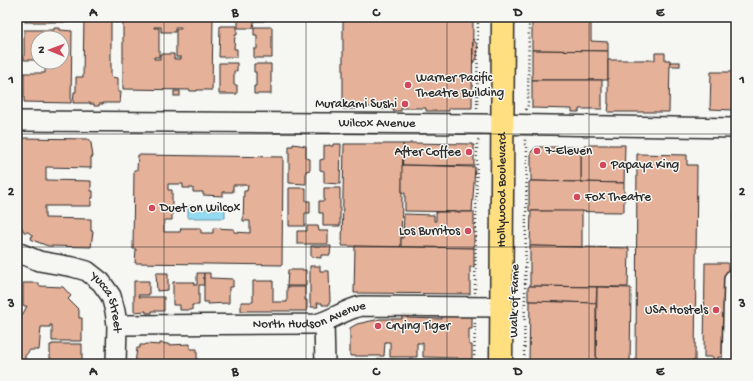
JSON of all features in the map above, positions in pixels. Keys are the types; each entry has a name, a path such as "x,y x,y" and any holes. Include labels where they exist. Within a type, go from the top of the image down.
{"main road":[{"name":"Hollywood Boulevard","path":"501,364 503,17"}],"street":[{"name":"Wilcox Avenue","path":"17,120 307,114 502,125 736,128"},
{"name":"Yucca Street","path":"17,252 39,261 87,271 101,282 111,296 117,325 116,364"},
{"path":"732,364 734,279 736,276"},
{"name":"North Hudson Avenue","path":"117,325 316,324 324,322 349,308 361,306 501,307"},
{"path":"324,322 325,364"}],"path":[{"path":"478,17 476,108 479,111"},
{"path":"526,107 528,105 529,17"},
{"path":"475,295 477,144 479,141"},
{"name":"Walk of Fame","path":"524,364 527,147 525,144"},
{"path":"474,364 475,316"}],"water":[{"path":"188,206 196,206 197,209 218,209 218,206 225,206 225,218 188,218"}],"building":[{"path":"25,17 68,17 68,22 25,22"},
{"path":"84,17 111,17 111,77 118,78 118,92 121,92 120,103 103,103 99,104 99,106 94,106 94,104 90,103 73,103 74,92 76,92 76,77 83,77"},
{"path":"123,17 213,17 212,90 190,91 123,89","holes":["154,27 161,27 161,32 175,32 175,27 181,27 181,29 176,29 176,57 181,57 181,59 174,59 174,54 160,54 160,59 154,59 154,57 159,57 159,28"]},
{"path":"228,17 264,17 264,21 254,21 253,28 238,28 238,20 228,20"},
{"name":"Warner Pacific Theatre Building","path":"343,17 473,17 472,108 449,108 449,111 426,111 426,108 401,108 401,111 393,111 393,108 380,109 380,107 357,107 357,109 343,109"},
{"path":"532,17 591,17 591,41 608,42 608,51 532,50"},
{"path":"220,26 237,26 234,49 237,49 237,57 219,57"},
{"path":"254,27 272,27 272,58 254,58 254,49 257,49 257,35 254,35"},
{"path":"54,28 60,28 60,30 54,30"},
{"path":"24,30 30,30 30,60 24,60"},
{"path":"70,31 72,31 71,103 24,102 24,73 45,73 45,70 70,70"},
{"path":"473,39 478,46 477,58 473,63"},
{"path":"532,50 608,51 608,80 532,80"},
{"path":"655,53 665,53 665,60 670,60 669,112 608,112 608,60 655,60"},
{"path":"670,62 680,62 680,66 670,66"},
{"path":"219,63 237,63 237,71 234,71 234,85 237,85 237,94 219,94"},
{"path":"254,64 271,64 271,94 254,94 254,86 256,86 256,72 254,72"},
{"path":"711,72 734,72 734,108 732,108 732,110 710,109"},
{"path":"532,80 602,80 602,109 579,109 579,112 572,112 572,109 532,108"},
{"path":"174,91 180,91 180,96 174,96"},
{"path":"735,95 736,108 734,108"},
{"path":"21,138 88,139 91,143 93,157 91,157 91,168 46,167 46,180 91,181 93,198 91,198 91,206 45,206 45,218 91,219 91,231 93,231 91,247 48,246 31,239 32,235 28,232 24,232 17,213 17,142"},
{"path":"293,144 306,146 306,158 310,159 310,170 306,171 306,184 289,183 289,146 293,146"},
{"path":"333,144 341,144 340,184 324,183 324,171 320,170 320,160 324,159 324,146 333,146"},
{"path":"344,144 403,144 401,247 342,246"},
{"path":"403,144 472,144 474,145 474,165 402,165"},
{"name":"Papaya King","path":"584,145 625,145 624,183 581,182 581,147 584,148"},
{"path":"536,147 581,147 581,182 531,181 531,152"},
{"path":"637,154 687,155 687,165 697,165 695,361 688,361 688,364 636,364"},
{"name":"Duet on Wilcox","path":"138,155 283,157 282,265 135,263 136,249 133,249 134,170 137,170","holes":["168,184 183,184 183,188 193,188 193,192 203,192 203,195 223,196 223,192 233,192 233,185 248,185 247,191 244,191 243,221 250,221 250,233 234,232 234,229 213,228 213,233 201,233 201,228 181,228 180,232 164,232 164,220 172,220 172,190 168,190"]},
{"path":"402,165 475,167 472,212 405,211 405,193 402,193"},
{"name":"Fox Theatre","path":"529,182 624,183 624,212 529,211"},
{"path":"289,188 306,188 306,201 310,201 310,213 305,213 305,226 289,226"},
{"path":"324,188 340,188 340,226 323,226 323,213 319,213 319,201 324,201"},
{"path":"531,211 582,211 582,247 530,246"},
{"path":"436,212 474,212 474,248 401,247 404,214 434,215 434,221 436,221"},
{"path":"733,214 736,214 736,237 732,237"},
{"path":"307,226 318,226 319,231 328,231 328,244 297,244 297,231 307,231"},
{"path":"311,246 331,246 330,255 321,255 321,258 311,257"},
{"path":"355,246 474,248 474,267 470,267 470,294 354,293"},
{"path":"530,246 629,248 628,287 530,286"},
{"name":"USA Hostels","path":"705,263 728,263 727,357 718,357 718,364 713,364 713,357 704,357"},
{"path":"310,266 320,266 320,271 329,271 329,305 317,303 318,307 311,307"},
{"path":"288,270 306,270 306,286 287,286"},
{"path":"156,273 168,273 168,290 157,291"},
{"path":"197,273 204,273 204,285 199,285 199,305 192,305 192,310 180,310 180,305 173,305 173,282 194,282 194,285 197,285"},
{"path":"204,273 210,273 210,278 233,279 233,287 229,287 229,303 208,304 208,302 204,302"},
{"path":"134,281 149,281 149,295 138,295 139,297 164,297 164,311 152,311 152,313 146,313 146,311 134,312"},
{"path":"253,281 273,281 273,302 287,302 287,287 305,287 307,311 241,311 241,302 253,302"},
{"path":"23,283 39,283 39,286 63,287 71,296 68,299 79,310 79,318 82,318 82,341 52,341 52,325 50,325 50,327 41,327 39,350 30,350 25,356 25,364 17,364 17,325 27,306 23,306"},
{"path":"528,287 597,287 596,303 528,301"},
{"path":"597,287 631,288 630,364 596,364"},
{"path":"530,301 596,303 596,364 529,364"},
{"path":"442,314 472,315 472,329 469,329 469,345 472,345 472,359 423,357 423,343 417,343 417,357 390,357 390,342 385,342 384,356 350,356 350,328 357,324 380,319 402,319 402,316 407,316 407,318 442,319"},
{"path":"160,343 168,345 190,344 190,349 197,349 197,364 135,364 137,348 140,348 140,345 160,345"},
{"path":"82,344 82,364 50,364 52,359 50,359 50,345"},
{"path":"378,359 470,361 470,364 378,364"}],"place":[{"name":"Warner Pacific Theatre Building","path":"408,85"},
{"name":"Murakami Sushi","path":"405,104"},
{"name":"7-Eleven","path":"537,151"},
{"name":"After Coffee","path":"469,152"},
{"name":"Papaya King","path":"603,165"},
{"name":"Fox Theatre","path":"577,197"},
{"name":"Duet on Wilcox","path":"152,208"},
{"name":"Los Burritos","path":"468,231"},
{"name":"USA Hostels","path":"716,310"},
{"name":"Crying Tiger","path":"378,326"}]}
